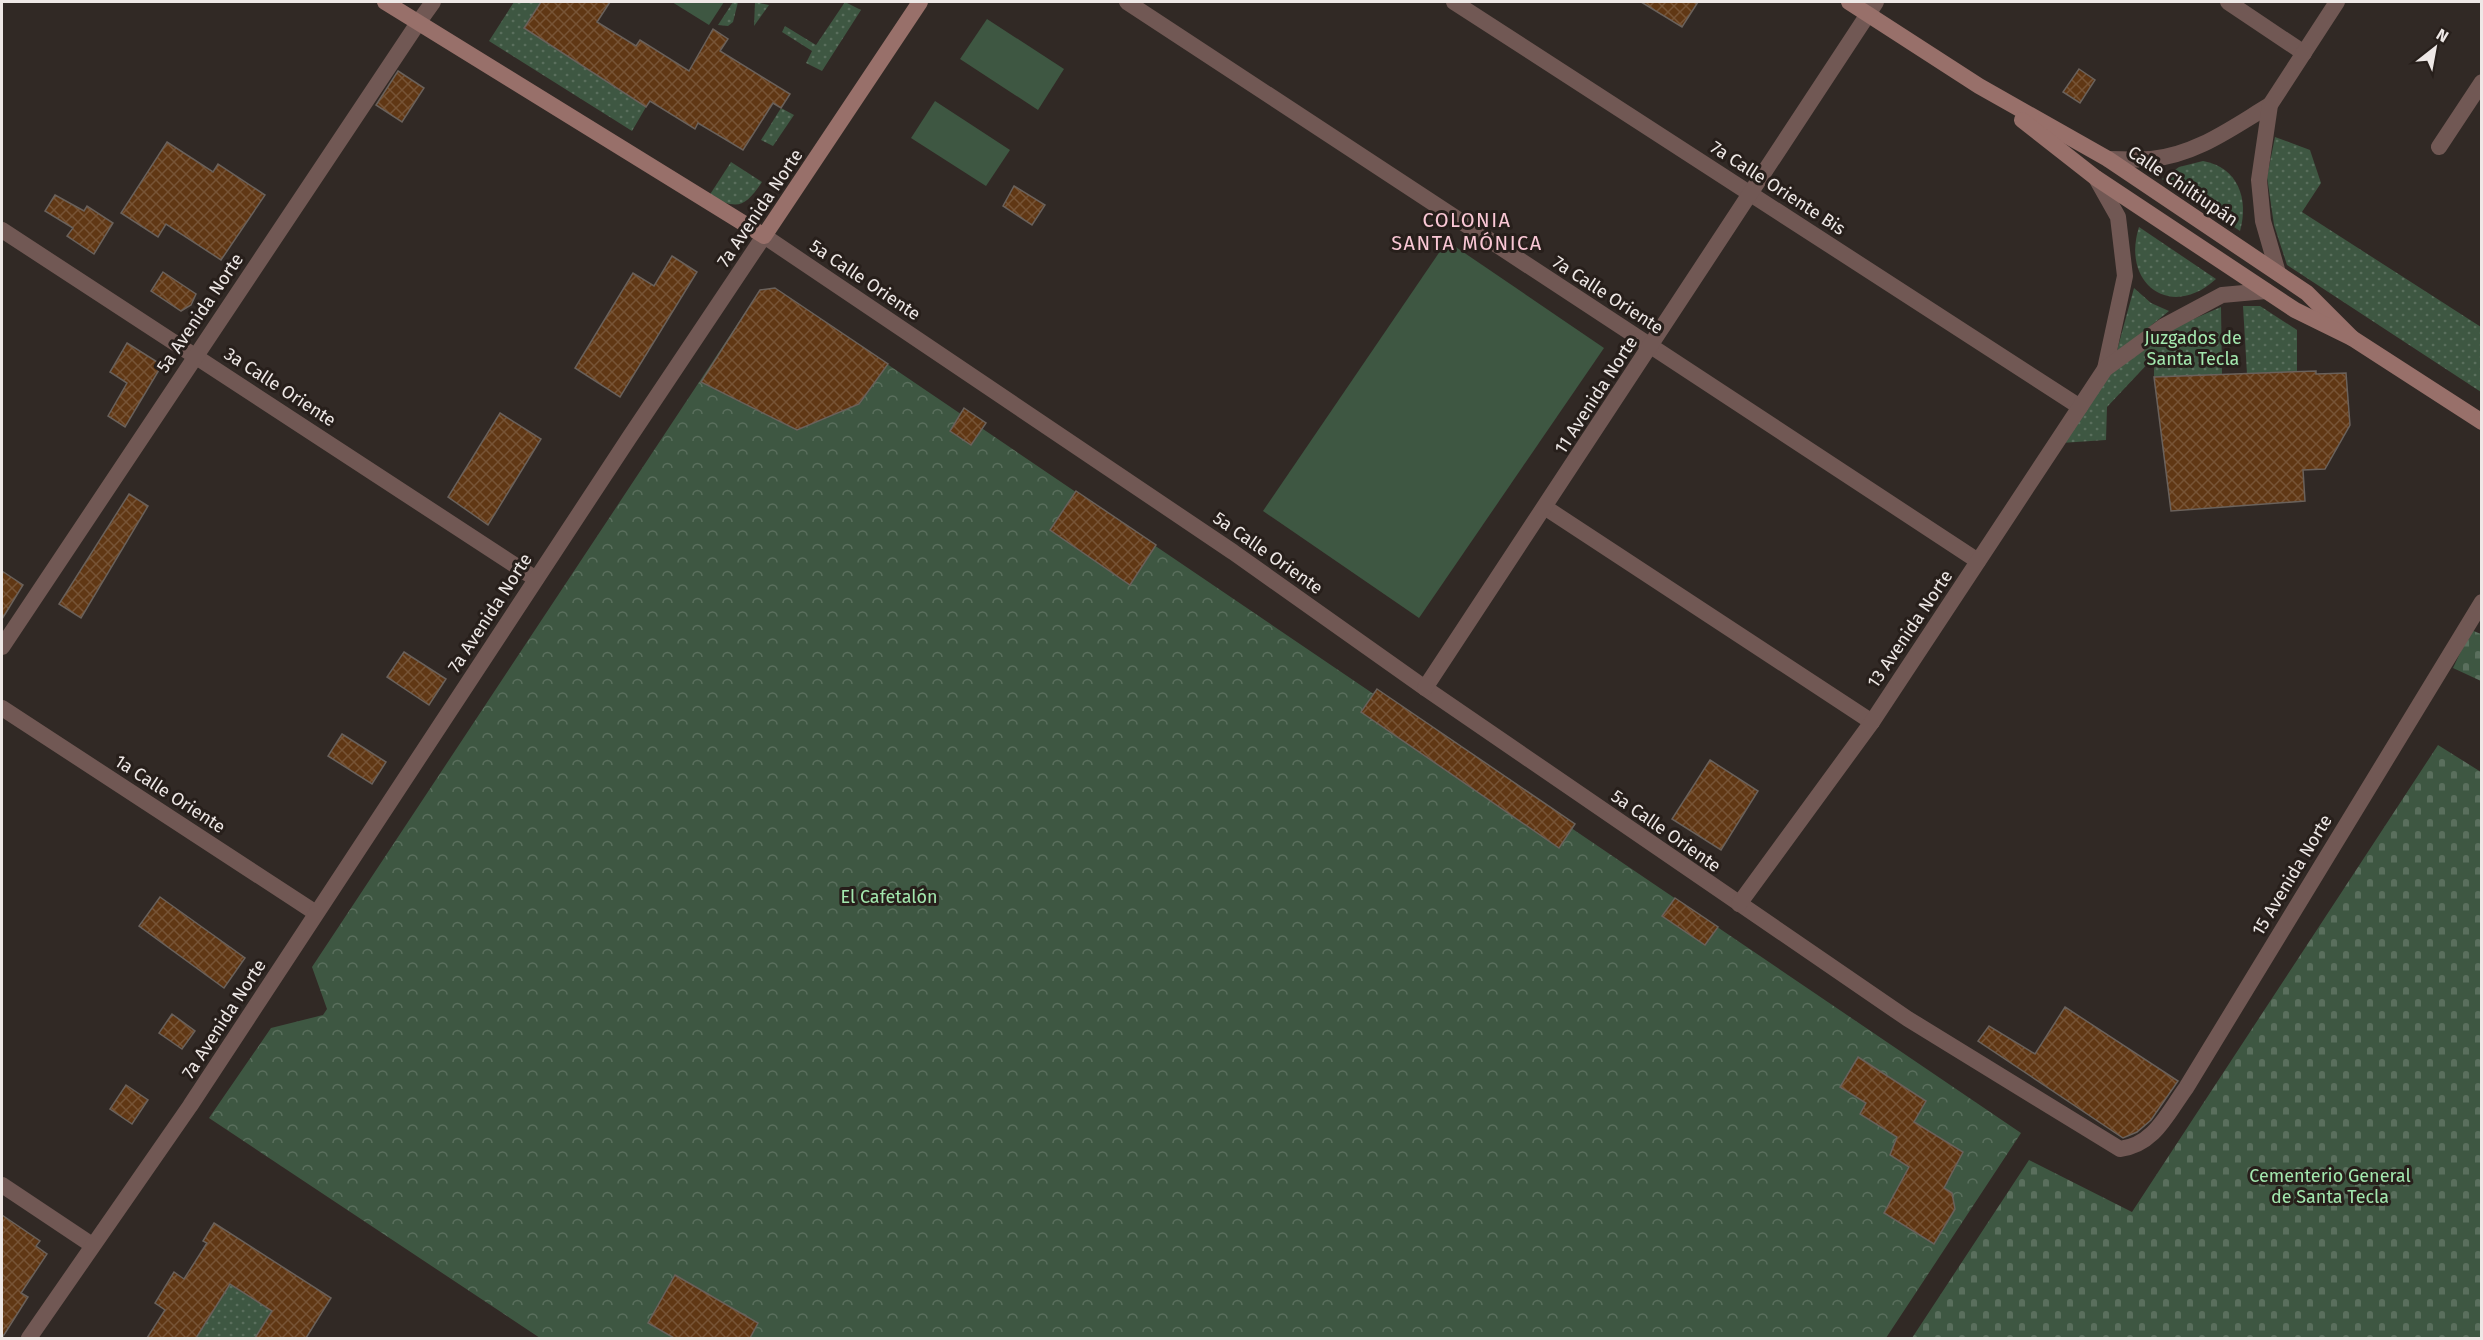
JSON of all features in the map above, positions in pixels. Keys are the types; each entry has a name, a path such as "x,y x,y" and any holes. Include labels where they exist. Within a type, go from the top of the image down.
{"main road":[{"name":"5a Calle Oriente","path":"385,2 764,236"},
{"name":"7a Avenida Norte","path":"764,236 920,2"},
{"name":"Calle Chiltiupán","path":"1849,2 1872,8 1979,86 2096,178 2266,291 2295,310 2352,338 2481,422"},
{"name":"Calle Chiltiupán","path":"1979,86 2108,159 2278,273 2307,293 2352,338"}],"street":[{"name":"5a Avenida Norte","path":"2,647 433,2"},
{"name":"7a Calle Oriente","path":"1127,2 1978,561"},
{"name":"7a Calle Oriente Bis","path":"1454,2 2080,407"},
{"path":"2228,2 2304,53"},
{"path":"2278,273 2263,221 2259,180 2270,105 2337,2"},
{"name":"11 Avenida Norte","path":"1425,688 1546,508 1872,8"},
{"path":"2439,147 2481,82"},
{"path":"2108,159 2152,159 2186,150 2212,141 2270,105"},
{"name":"13 Avenida Norte","path":"2096,178 2118,217 2125,276 2105,369"},
{"name":"3a Calle Oriente","path":"2,230 536,579"},
{"name":"7a Avenida Norte","path":"29,1338 190,1106 764,236"},
{"name":"5a Calle Oriente","path":"764,236 1233,552 1425,688 1908,1019 2120,1149"},
{"name":"13 Avenida Norte","path":"1739,904 1872,722 2105,369 2164,326 2222,295 2266,291"},
{"path":"1546,508 1872,722"},
{"name":"15 Avenida Norte","path":"2120,1149 2136,1147 2150,1138 2186,1088 2481,602"},
{"name":"1a Calle Oriente","path":"2,708 316,913"},
{"path":"2,1185 92,1245"}],"green space":[{"path":"514,2 541,2 524,28 646,107 632,131 489,41"},
{"path":"672,2 724,2 709,25"},
{"path":"733,2 738,2 733,22 728,26 718,25"},
{"path":"755,2 769,5 754,26"},
{"path":"845,2 861,10 822,71 806,63 812,51 782,32 785,26 816,45"},
{"path":"987,19 1064,69 1038,110 960,59"},
{"path":"935,101 1010,150 986,186 911,138"},
{"path":"781,108 794,115 773,146 761,140"},
{"path":"2275,137 2310,150 2321,183 2302,212 2481,327 2481,392 2287,265 2274,225 2267,177"},
{"path":"2203,161 2225,170 2238,186 2243,207 2240,231 2162,179 2179,167"},
{"path":"731,162 762,182 745,202 739,204 727,203 709,196"},
{"path":"2139,227 2216,279 2199,291 2182,296 2167,296 2154,290 2143,279 2137,265 2135,247"},
{"path":"1447,241 1604,348 1419,618 1263,511"},
{"name":"El Cafetalón","path":"775,288 2021,1133 1886,1338 540,1338 209,1118 271,1028 323,1015 327,1009 312,967 760,290"},
{"path":"2134,288 2151,303 2169,311 2116,354"},
{"name":"Juzgados de Santa Tecla","path":"2243,306 2260,306 2297,330 2297,372 2247,374"},
{"name":"Juzgados de Santa Tecla","path":"2221,307 2222,375 2154,377 2154,357 2107,407 2106,440 2061,443 2110,371 2168,330"},
{"path":"2471,630 2481,634 2481,681 2453,668"},
{"name":"Cementerio General de Santa Tecla","path":"2438,745 2481,772 2481,1338 1912,1338 2029,1160 2132,1212"},
{"path":"230,1284 272,1311 255,1338 196,1338"}],"building":[{"path":"541,2 610,2 597,22 636,46 640,40 689,71 713,29 728,39 720,51 790,94 781,108 773,103 743,150 698,123 695,129 650,101 646,107 524,28"},
{"path":"1641,2 1698,2 1682,27"},
{"path":"2079,69 2095,80 2080,103 2063,92"},
{"path":"398,71 424,88 402,122 376,105"},
{"path":"167,142 213,172 218,164 265,195 221,260 166,224 158,237 121,213"},
{"path":"1014,186 1045,205 1032,225 1003,206"},
{"path":"55,195 84,211 87,206 113,223 94,254 67,236 73,228 45,211"},
{"path":"672,256 697,272 620,397 575,368 633,273 654,286"},
{"path":"163,272 196,294 191,305 181,311 151,291"},
{"path":"775,288 888,364 859,404 797,430 701,382 760,290"},
{"path":"127,343 162,365 125,427 108,416 127,383 110,372"},
{"name":"Juzgados de Santa Tecla","path":"2316,371 2316,374 2346,373 2350,425 2325,469 2303,470 2305,501 2171,511 2154,377"},
{"path":"964,408 986,423 971,445 950,431"},
{"path":"500,413 541,439 488,525 448,497"},
{"path":"1076,491 1156,545 1130,585 1050,530"},
{"path":"129,494 148,506 81,618 59,604"},
{"path":"2,571 23,585 2,619"},
{"path":"404,652 446,679 429,705 387,677"},
{"path":"1377,689 1575,824 1559,848 1361,712"},
{"path":"342,734 386,762 372,784 328,756"},
{"path":"1710,760 1758,791 1721,850 1672,819"},
{"path":"160,897 245,958 224,988 139,926"},
{"path":"1675,898 1718,927 1705,945 1662,916"},
{"path":"2065,1007 2178,1081 2151,1120 2137,1132 2123,1138 1978,1041 1989,1026 2035,1054"},
{"path":"172,1014 195,1031 182,1049 159,1033"},
{"path":"1858,1057 1926,1101 1914,1122 1963,1152 1944,1188 1952,1193 1955,1209 1934,1244 1884,1213 1909,1167 1890,1155 1897,1137 1860,1114 1866,1103 1840,1087"},
{"path":"126,1085 148,1100 132,1124 110,1109"},
{"path":"2,1215 40,1241 36,1246 47,1254 21,1293 28,1297 2,1338"},
{"path":"214,1223 331,1298 306,1338 255,1338 272,1311 230,1284 196,1338 147,1338 165,1310 155,1303 174,1272 184,1279 207,1243 203,1241"},
{"path":"675,1275 758,1323 750,1338 674,1338 648,1323"}],"district":[{"name":"COLONIA SANTA MÓNICA","path":"1467,232"}]}
